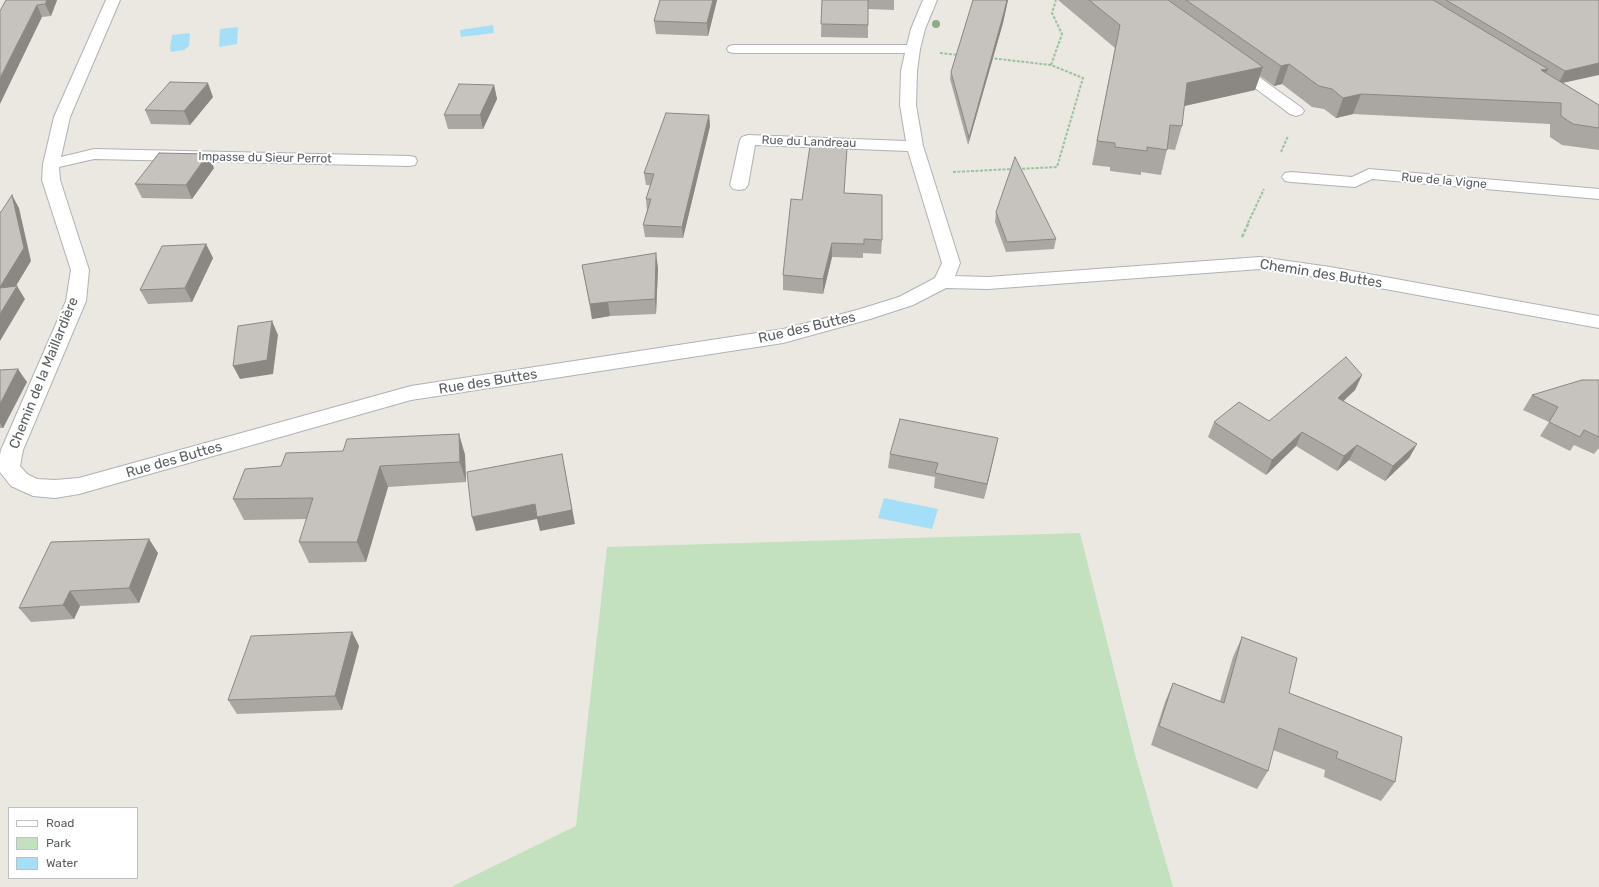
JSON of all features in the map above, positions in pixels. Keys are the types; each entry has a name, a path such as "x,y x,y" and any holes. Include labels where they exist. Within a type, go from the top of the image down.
{"street":[{"name":"Chemin de la Maillardière","path":"33,487 19,480 9,468 6,450 76,301 80,270 51,180 51,164 62,117 113,0"},
{"path":"930,0 918,29 912,50 909,71 908,105 915,146 951,263 943,282"},
{"path":"734,49 912,50"},
{"path":"1224,59 1296,111"},
{"name":"Rue du Landreau","path":"739,185 748,140 915,146"},
{"name":"Impasse du Sieur Perrot","path":"51,164 94,154 409,161"},
{"name":"Rue de la Vigne","path":"1291,176 1355,182 1369,174 1599,194"},
{"name":"Chemin des Buttes","path":"943,282 988,283 1260,263 1330,273 1599,322"},
{"name":"Rue des Buttes","path":"33,487 55,489 79,486 410,394 783,336 863,315 906,301 943,282"}],"path":[{"path":"1051,65 1062,34 1052,13 1056,0"},
{"path":"912,50 966,55"},
{"path":"924,173 1057,167 1083,78 1051,65 989,58"}],"green space":[{"path":"1080,533 1136,758 1173,887 451,887 576,826 607,547"}],"water":[{"path":"493,25 494,33 461,37 460,30"},
{"path":"238,27 237,44 219,47 220,29"},
{"path":"190,33 189,46 184,50 171,52 170,48 172,35"},
{"path":"884,498 938,509 932,529 878,518"}],"building":[{"path":"6,0 47,0 45,4 37,5 0,78 0,11"},
{"path":"660,0 713,0 707,23 654,21"},
{"path":"822,0 868,0 868,25 821,24"},
{"path":"973,0 1007,0 969,138 951,72"},
{"path":"1089,0 1168,0 1263,67 1187,83 1182,126 1170,125 1167,150 1147,147 1147,151 1115,147 1115,143 1097,141 1120,25"},
{"path":"1186,0 1433,0 1548,69 1541,70 1599,105 1599,128 1573,124 1561,116 1561,103 1361,94 1343,98 1332,89 1319,86 1289,64 1281,66"},
{"path":"1446,0 1599,0 1599,63 1565,71"},
{"path":"170,82 208,83 184,111 145,110"},
{"path":"459,84 494,85 480,115 444,115"},
{"path":"666,113 709,115 682,227 643,225 651,199 646,199 654,174 644,173"},
{"path":"810,146 847,148 844,193 882,195 882,240 864,239 864,244 832,243 823,279 783,275 791,199 802,200"},
{"path":"159,153 208,154 186,185 135,184"},
{"path":"1015,157 1056,239 1007,242 996,212"},
{"path":"12,195 24,248 0,287 0,212"},
{"path":"206,244 185,288 140,290 162,246"},
{"path":"656,253 655,299 590,304 582,265"},
{"path":"17,286 0,314 0,288"},
{"path":"272,321 267,360 233,366 238,326"},
{"path":"1346,357 1362,375 1338,398 1417,444 1393,466 1357,445 1344,456 1302,432 1272,460 1214,422 1239,402 1269,421"},
{"path":"18,369 0,404 0,370"},
{"path":"1582,380 1599,380 1599,437 1584,430 1580,437 1549,422 1558,407 1532,395"},
{"path":"900,419 998,438 987,484 935,473 938,463 890,454"},
{"path":"459,434 460,462 380,466 357,542 299,542 313,498 233,499 245,469 281,466 286,453 343,451 347,439"},
{"path":"562,454 572,510 537,517 535,504 472,517 467,472"},
{"path":"149,539 129,588 70,591 63,605 19,608 51,542"},
{"path":"352,632 335,696 228,700 251,636"},
{"path":"1242,637 1297,658 1289,693 1402,737 1395,782 1336,758 1338,752 1279,728 1268,771 1159,726 1173,683 1224,703"}]}
